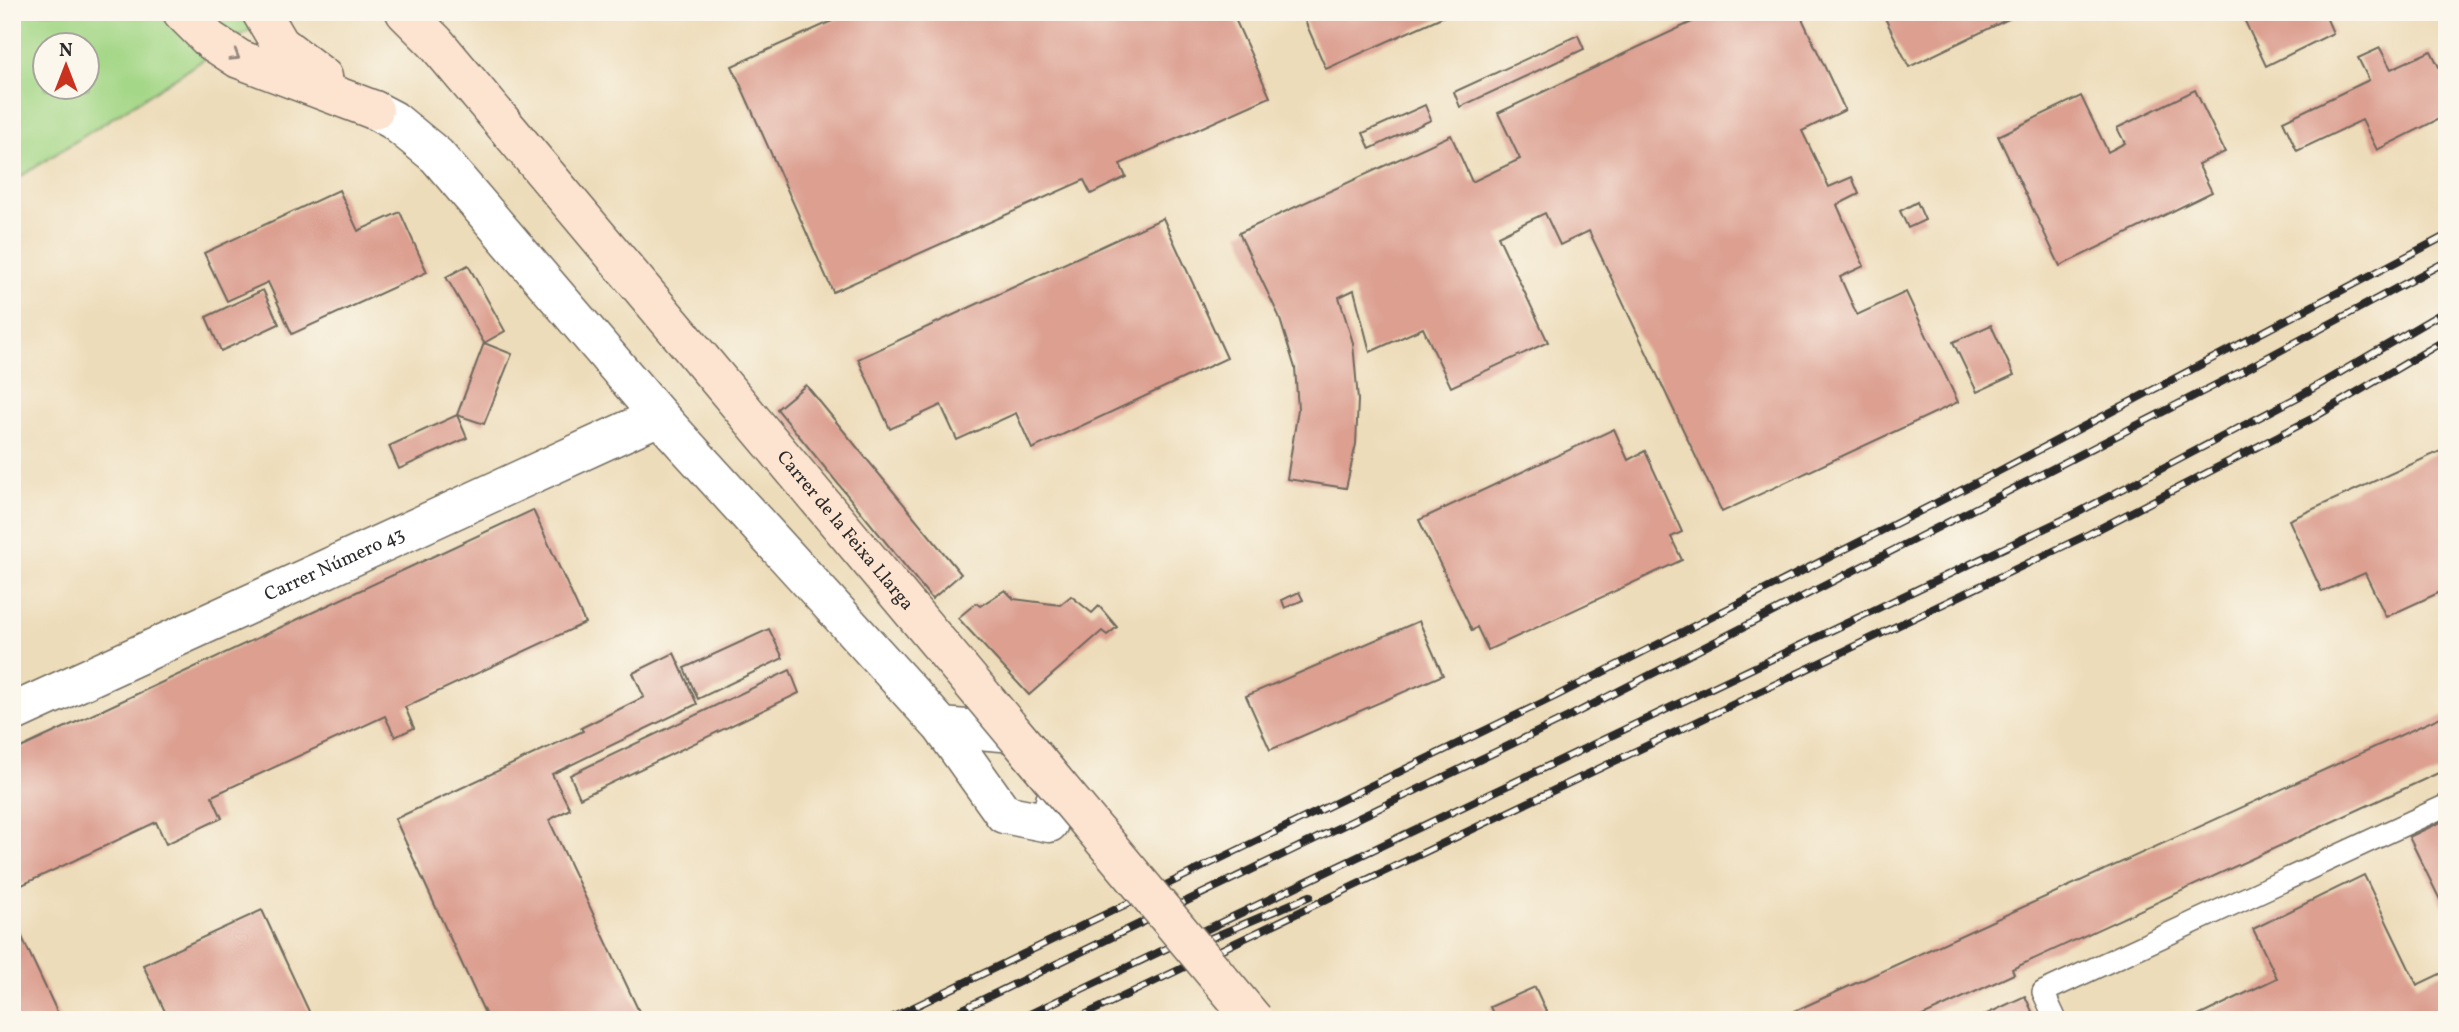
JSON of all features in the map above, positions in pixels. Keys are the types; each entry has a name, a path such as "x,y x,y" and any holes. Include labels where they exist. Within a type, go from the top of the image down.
{"main road":[{"path":"182,12 210,40 239,60 374,110"},
{"path":"261,12 280,44 297,60 374,110"},
{"name":"Carrer de la Feixa Llarga","path":"405,12 426,27 1254,1020"}],"street":[{"path":"374,110 393,120 437,156 659,416 942,727"},
{"name":"Carrer Número 43","path":"12,713 659,416"}],"lane":[{"path":"2056,1020 2043,992 2447,805"}],"green space":[{"path":"12,12 278,12 12,182"}],"building":[{"path":"852,12 1232,12 1270,97 1120,164 1126,177 1091,194 1084,180 833,292 732,66"},
{"path":"1301,12 1453,12 1326,69"},
{"path":"1713,12 1799,12 1845,110 1802,131 1829,187 1852,177 1859,194 1837,205 1864,266 1840,277 1857,315 1906,292 1958,402 1722,512 1589,231 1560,245 1545,213 1498,236 1548,342 1451,387 1423,328 1370,352 1354,290 1339,297 1353,343 1358,400 1356,444 1346,488 1287,479 1298,409 1295,368 1279,316 1239,233 1451,135 1472,182 1520,159 1498,113"},
{"path":"1882,12 2023,12 1909,67"},
{"path":"2247,12 2324,12 2333,33 2266,66 2242,15"},
{"path":"1578,35 1584,49 1460,107 1454,92"},
{"path":"2380,48 2391,69 2431,51 2447,83 2447,115 2377,150 2362,120 2297,151 2283,121 2369,80 2358,58"},
{"path":"2195,90 2225,152 2198,164 2212,192 2060,266 1998,136 2081,96 2108,152 2125,143 2117,128"},
{"path":"1425,105 1431,120 1370,149 1363,133"},
{"path":"339,190 358,231 400,212 427,272 292,334 268,282 227,301 204,253"},
{"path":"1917,202 1925,220 1908,228 1900,211"},
{"path":"1163,218 1227,358 1032,449 1016,413 957,440 941,405 890,429 858,359"},
{"path":"468,265 505,331 484,343 446,277"},
{"path":"263,290 279,324 221,351 206,317"},
{"path":"1991,325 2014,375 1977,392 1953,342"},
{"path":"484,343 512,354 484,424 457,415"},
{"path":"806,385 961,574 932,599 777,409"},
{"path":"457,415 467,438 399,469 389,446"},
{"path":"1614,429 1628,460 1645,451 1682,532 1671,537 1682,560 1488,650 1477,627 1472,631 1419,520"},
{"path":"2447,448 2447,589 2386,617 2365,573 2322,592 2289,520"},
{"path":"533,510 585,623 405,707 414,728 395,737 385,716 212,796 222,818 166,844 156,822 22,885 12,865 12,752"},
{"path":"1005,590 1014,599 1060,605 1071,596 1092,613 1099,606 1117,627 1107,635 1102,631 1029,695 958,618 976,603 980,606"},
{"path":"1299,592 1303,600 1285,608 1282,600"},
{"path":"1419,621 1443,675 1270,750 1246,696"},
{"path":"769,629 783,658 698,699 684,668"},
{"path":"674,653 697,704 552,774 570,809 549,820 643,1020 488,1020 395,819 583,731 581,728 644,697 633,673"},
{"path":"790,670 799,693 580,798 570,775"},
{"path":"2447,714 2447,769 2012,969 2014,974 1914,1020 1775,1020"},
{"path":"2447,819 2447,914 2409,837"},
{"path":"2364,875 2417,985 2442,973 2447,983 2447,1020 2190,1020 2277,978 2253,929"},
{"path":"262,910 313,1020 169,1020 143,965"},
{"path":"12,916 61,1020 12,1020"},
{"path":"1535,987 1550,1020 1496,1020 1490,1007"},
{"path":"2025,996 2036,1020 1974,1020"}],"railway":[{"path":"887,1020 1556,696 1999,471 2447,235"},
{"path":"940,1020 1568,717 2233,376 2447,261"},
{"path":"1017,1020 2079,512 2298,397 2447,310"},
{"path":"1074,1020 2089,534 2313,418 2447,339"},
{"path":"1204,941 1310,896"}]}
